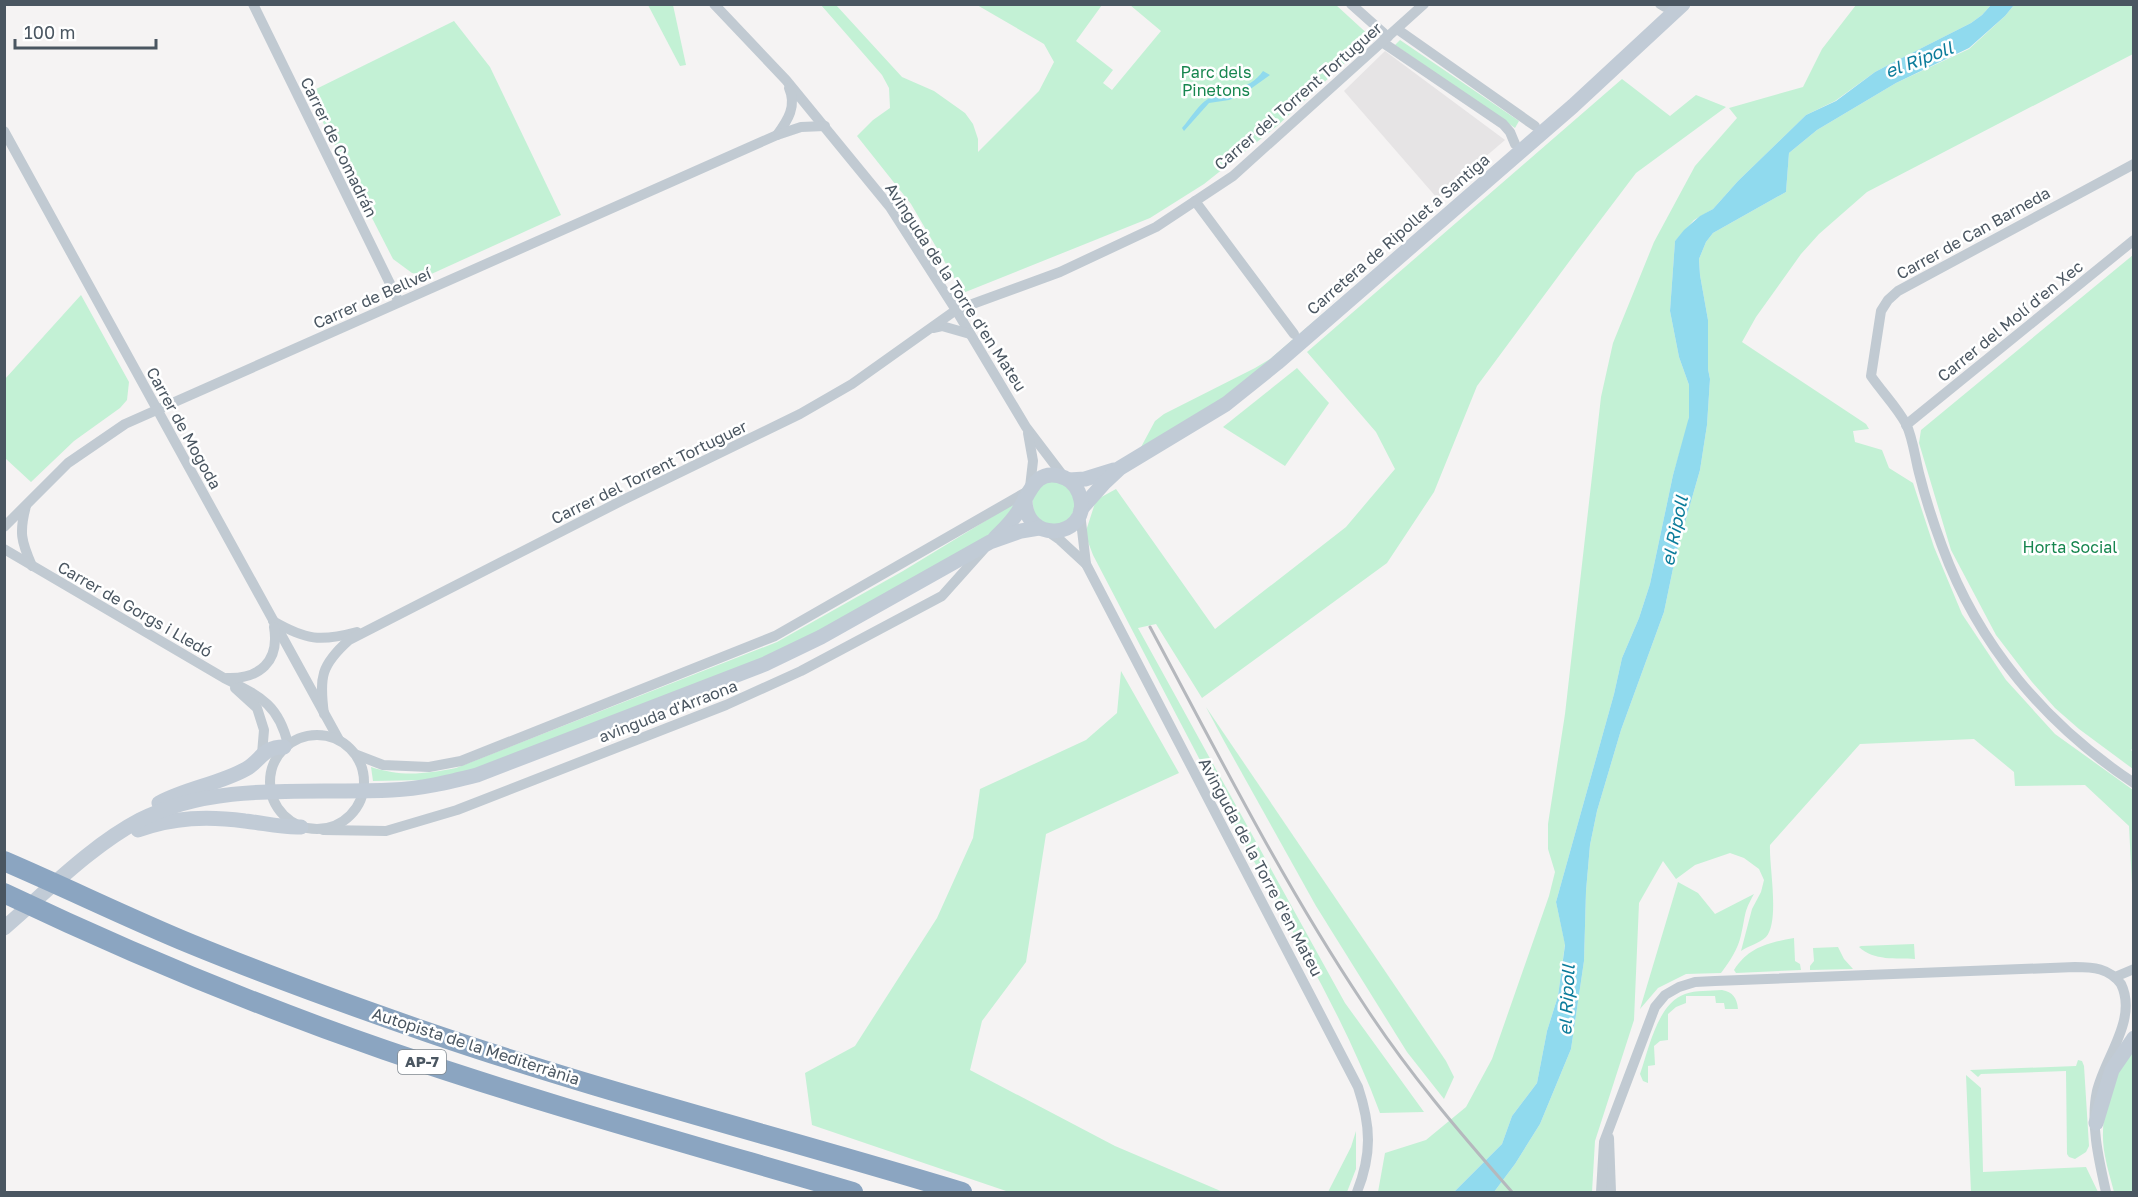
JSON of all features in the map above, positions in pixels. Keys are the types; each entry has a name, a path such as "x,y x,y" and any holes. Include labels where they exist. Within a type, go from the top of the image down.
{"highway":[{"name":"Autopista de la Mediterrània","path":"4,861 191,944 430,1033 562,1075 962,1192"},
{"name":"Autopista de la Mediterrània","path":"4,893 179,971 385,1050 619,1124 852,1192"}],"main road":[{"name":"Carretera de Ripollet a Santiga","path":"1120,468 1226,404 1277,363 1565,113 1683,4"},
{"path":"990,542 1011,521 1028,492 1046,476 1085,479 1120,468"},
{"path":"1080,511 1120,468"},
{"path":"123,830 152,815 212,797 282,792 411,789 477,776 748,671 813,641 990,542 1021,531 1066,529 1077,519 1081,498 1077,489 1067,479"},
{"path":"1028,492 1028,515 1043,530"},
{"path":"4,928 95,850 152,807 190,789 245,770 268,749 286,746"},
{"path":"95,850 136,831 178,819 210,818 289,828 301,827"},
{"path":"2096,1123 2112,1070 2133,1038"}],"street":[{"name":"Carrer de Comadrán","path":"253,4 399,302"},
{"name":"Avinguda de la Torre d'en Mateu","path":"714,4 786,80 890,207 956,310 1026,427 1067,479"},
{"path":"1350,4 1503,124 1510,132 1515,144"},
{"name":"Carrer del Torrent Tortuguer","path":"324,714 320,690 323,673 332,656 350,640 623,500 800,414 852,384 956,310 1060,272 1156,227 1233,176 1424,4"},
{"path":"1389,36 1535,126"},
{"path":"777,135 791,112 793,97 786,80"},
{"name":"Carrer de Bellveí","path":"4,527 68,464 125,424 156,408 777,135 801,127 825,126"},
{"name":"Carrer de Mogoda","path":"4,131 339,740"},
{"name":"Carrer de Can Barneda","path":"1906,425 1871,376 1881,310 1888,300 1898,291 2133,164"},
{"path":"1195,201 1294,334"},
{"name":"Carrer del Molí d'en Xec","path":"1906,425 2133,240"},
{"path":"930,328 942,326 970,334"},
{"path":"1906,425 1942,547 1956,580 1986,634 2009,669 2042,709 2133,783"},
{"name":"Avinguda de la Torre d'en Mateu","path":"1026,427 1033,461 1028,492"},
{"name":"avinguda d'Arraona","path":"357,756 383,765 429,766 461,761 775,636 1028,492"},
{"name":"Carrer de Gorgs i Lledó","path":"27,503 21,525 23,542 32,566"},
{"name":"Avinguda de la Torre d'en Mateu","path":"1080,511 1086,564"},
{"name":"Avinguda de la Torre d'en Mateu","path":"1043,530 1060,540 1086,564 1358,1087 1366,1111 1369,1132 1367,1157 1357,1192"},
{"name":"avinguda d'Arraona","path":"323,830 386,831 457,810 726,705 801,671 942,596 990,542"},
{"name":"Carrer de Gorgs i Lledó","path":"4,549 224,678 256,694 276,712 282,723 286,746"},
{"name":"Carrer del Torrent Tortuguer","path":"273,621 297,635 324,639 372,628"},
{"name":"Carrer de Gorgs i Lledó","path":"224,678 241,679 254,675 267,664 273,653 276,636 273,621"},
{"name":"Carrer de Gorgs i Lledó","path":"224,678 257,708 264,730 262,754"},
{"path":"325,735 339,740 357,756 362,765 365,782 362,798 354,813 339,825 323,830 301,827 281,813 271,792 270,776 272,766 286,746 304,736 325,735"},
{"path":"1601,1192 1602,1151 1655,1007 1665,995 1688,984 2075,966 2104,970 2115,977 2128,998 2128,1020 2097,1091 2096,1144 2106,1192"},
{"path":"2115,977 2133,969"},
{"path":"1611,1192 1610,1138 1615,1112"}],"shaded area":[{"path":"1385,51 1505,140 1437,198 1344,91"}],"green space":[{"path":"648,5 673,5 686,65 680,66"},
{"name":"Parc dels Pinetons","path":"821,5 836,5 902,77 934,91 965,113 973,124 978,139 978,152 1039,91 1054,62 1044,44 977,5 1102,5 1076,41 1113,70 1103,83 1112,90 1161,31 1130,5 1336,5 1372,38 1277,126 1204,184 1150,218 963,293 911,204 857,136 873,120 890,108 889,88 882,75"},
{"path":"1856,5 1991,5 1971,23 1875,72 1835,101 1806,115 1738,181 1713,209 1694,220 1675,241 1670,311 1679,357 1689,385 1688,424 1673,475 1650,584 1622,658 1556,902 1565,944 1558,996 1547,1031 1537,1083 1512,1116 1502,1144 1454,1192 1378,1192 1385,1153 1426,1140 1466,1107 1492,1059 1549,896 1555,872 1548,849 1548,824 1565,714 1601,397 1613,343 1654,242 1695,166 1737,118 1729,108 1803,87 1822,49"},
{"path":"2014,5 2133,5 2133,54 1867,192 1819,234 1801,254 1756,317 1742,342 1866,424 1869,429 1853,431 1855,442 1882,450 1889,468 1913,483 1934,547 1962,614 2006,680 2055,734 2133,790 2133,904 2129,826 2085,785 2015,786 2014,772 1974,739 1860,744 1770,845 1772,919 1766,937 1761,941 1741,951 1752,909 1761,892 1764,880 1759,869 1744,858 1730,853 1695,865 1676,879 1663,861 1639,903 1634,1020 1595,1141 1592,1192 1494,1192 1540,1124 1571,1049 1584,961 1586,891 1590,845 1597,811 1621,730 1664,612 1676,554 1700,470 1707,425 1710,379 1708,320 1699,259 1706,242 1713,233 1786,192 1789,153 1817,130 1896,83 1969,49"},
{"path":"454,21 490,67 561,215 427,276 412,273 393,259 308,93"},
{"path":"1400,40 1519,121 1515,128 1395,45"},
{"path":"1622,79 1670,116 1696,95 1726,107 1636,173 1577,251 1477,386 1434,492 1387,563 1202,698 1156,624 1138,628 1345,1003 1424,1112 1380,1113 1333,1007 1222,802 1093,555 1085,534 1096,500 1116,489 1215,629 1346,527 1395,469 1376,432 1307,352"},
{"path":"1586,88 1285,350 1219,401 1140,449 1155,421 1164,414 1270,359"},
{"name":"Horta Social","path":"2133,255 2134,747 2131,750 2133,769 2055,708 1996,635 1951,550 1919,443 1921,430"},
{"path":"81,295 129,382 127,400 120,408 74,441 31,482 5,458 5,379"},
{"path":"1297,368 1329,403 1285,466 1223,427"},
{"path":"1057,479 1079,498 1068,524 1045,525 1034,513 1032,497 1041,483"},
{"path":"1018,501 996,531 786,650 470,771 426,780 373,781 371,767 413,774 456,768 777,642 903,571"},
{"path":"1121,671 1179,773 1046,834 1026,962 982,1021 970,1070 1115,1146 1223,1192 1009,1192 812,1125 805,1073 855,1046 937,918 973,838 980,789 1086,740 1117,713"},
{"path":"1206,707 1446,1061 1454,1077 1444,1099 1407,1052 1316,906"},
{"path":"1678,882 1698,893 1715,914 1754,894 1746,910 1738,945 1721,973 1686,974 1658,988 1640,1009"},
{"path":"1794,938 1795,961 1800,964 1801,970 1736,973 1734,970 1746,956 1760,947"},
{"path":"1914,944 1915,959 1878,957 1859,947 1861,946"},
{"path":"1838,947 1844,959 1853,969 1810,970 1814,961 1813,948"},
{"path":"1722,990 1734,996 1738,1009 1725,1009 1724,1003 1716,1003 1715,996 1686,996 1686,1003 1676,1007 1668,1014 1668,1040 1660,1041 1654,1046 1655,1065 1648,1066 1648,1083 1643,1081 1640,1074 1651,1040 1667,1007 1675,999 1685,994"},
{"path":"2133,1049 2133,1192 2114,1192 2106,1160 2103,1128 2112,1086"},
{"path":"2078,1060 2082,1061 2084,1066 2089,1146 2086,1152 2075,1159 2067,1154 2066,1071 1981,1074 1978,1077 1970,1070 2076,1066"},
{"path":"1966,1075 1981,1088 1983,1172 2086,1167 2098,1192 1971,1192"},
{"path":"1356,1131 1356,1169 1347,1192 1328,1192 1351,1147"}],"water":[{"name":"el Ripoll","path":"1991,5 2014,5 1969,48 1896,83 1817,130 1789,153 1786,192 1713,233 1706,242 1699,259 1708,320 1710,379 1707,425 1700,470 1676,554 1664,612 1621,730 1597,811 1590,845 1586,891 1584,961 1571,1049 1540,1124 1494,1192 1454,1192 1502,1144 1512,1116 1537,1083 1547,1031 1558,996 1565,945 1556,902 1622,658 1650,584 1673,475 1689,417 1689,385 1679,357 1670,311 1675,241 1700,216 1713,209 1738,181 1806,115 1836,101 1875,72 1971,23"},
{"path":"1263,71 1270,75 1242,95 1209,103 1184,131 1182,128 1204,102 1251,83"}],"railway":[{"path":"1150,627 1252,818 1334,958 1380,1028 1416,1077 1512,1192"}]}
